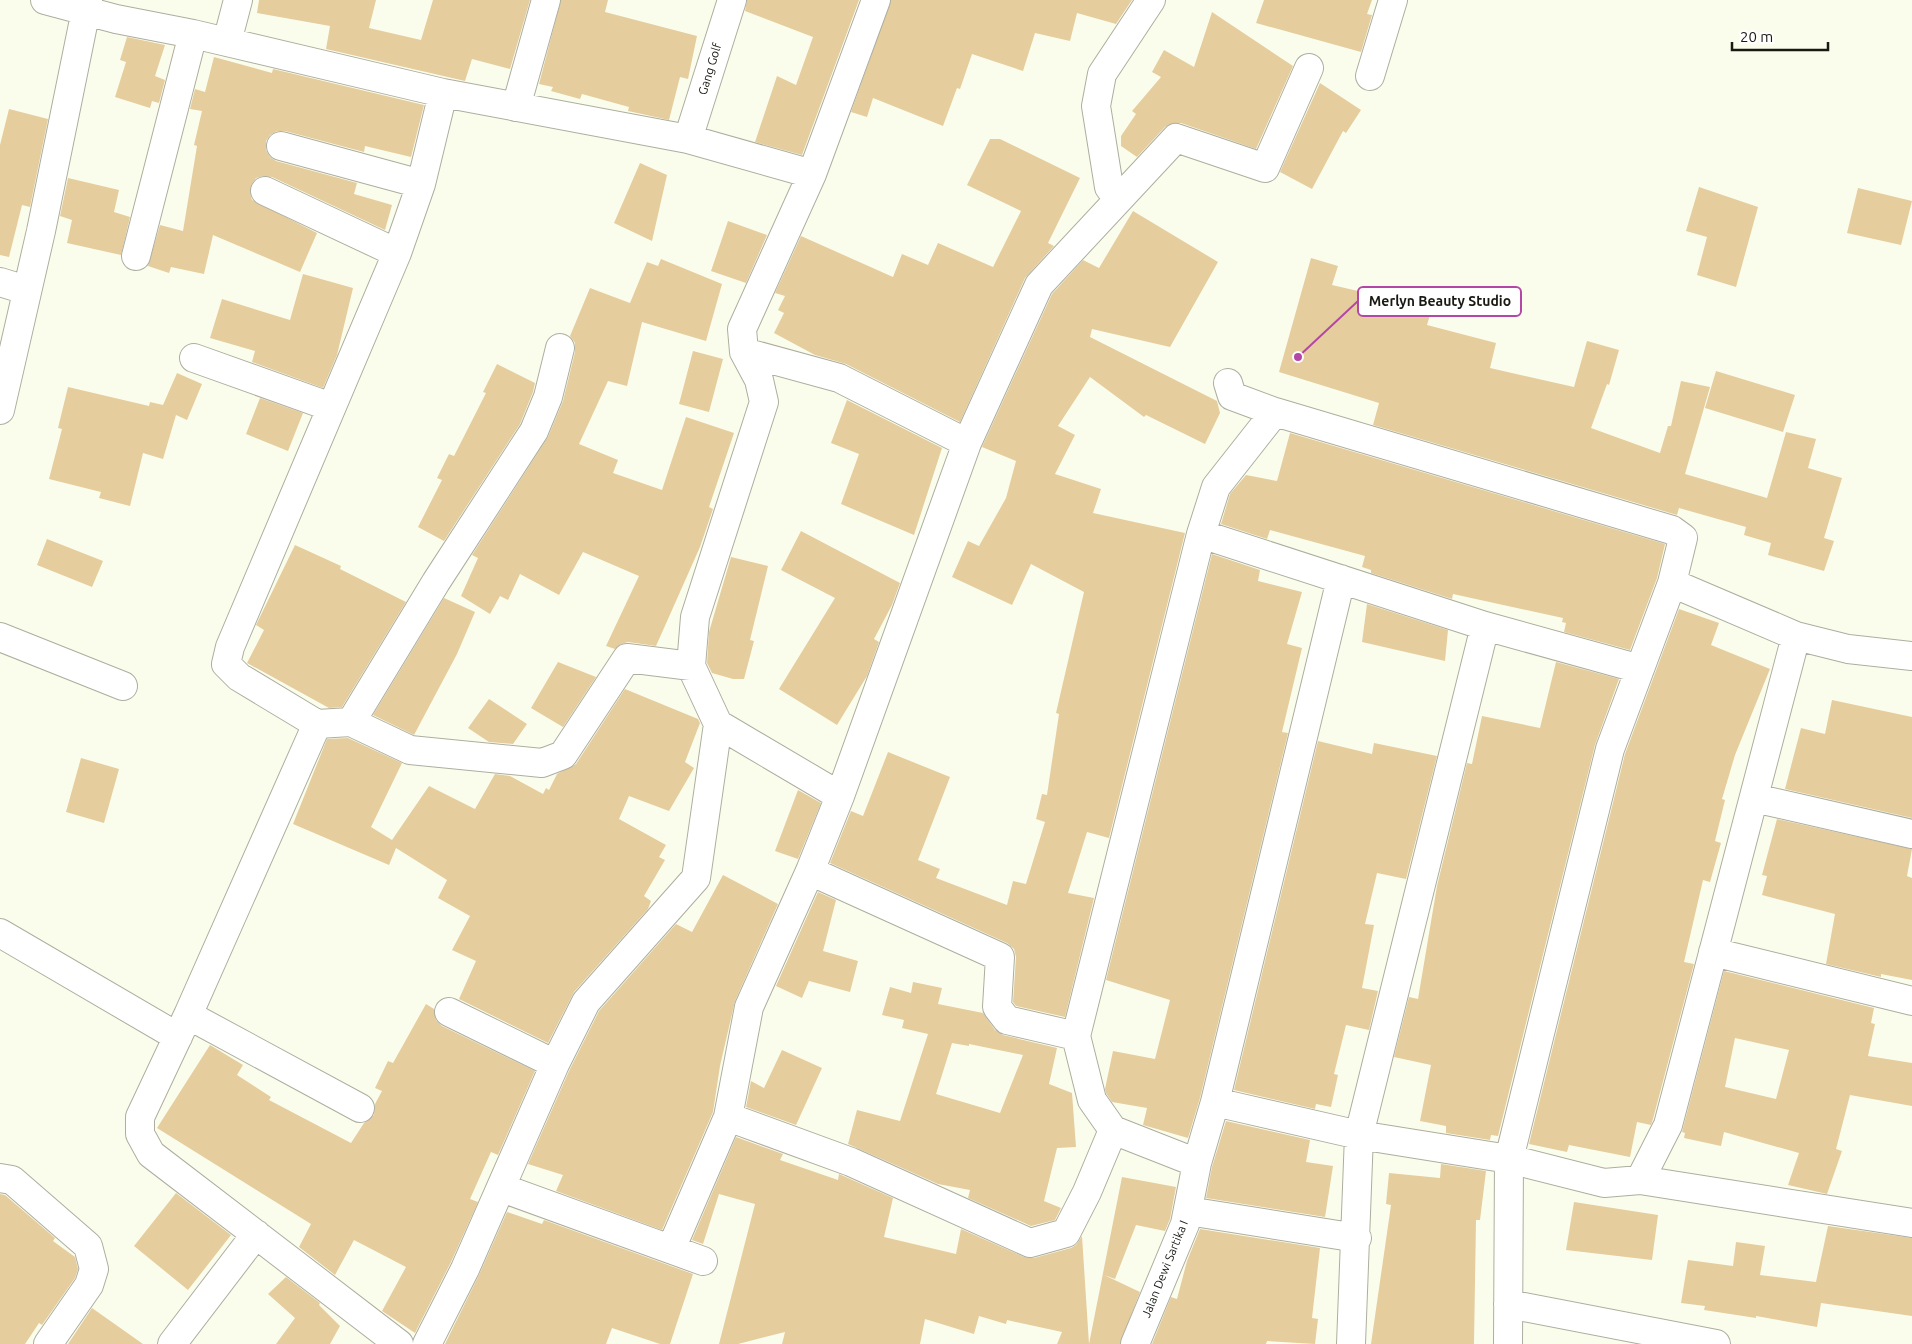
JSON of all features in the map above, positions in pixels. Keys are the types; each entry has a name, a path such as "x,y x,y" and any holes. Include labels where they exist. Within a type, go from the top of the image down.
{"street":[{"path":"45,0 86,5 116,19 193,34 443,94 688,139 812,174"},
{"path":"227,42 238,0"},
{"path":"516,107 546,0"},
{"name":"Gang Golf","path":"688,139 732,0"},
{"path":"427,1344 465,1269 555,1064 586,1002 696,878 718,724 691,666 695,617 764,402 759,380 744,352 742,329 812,174 876,0"},
{"path":"1118,199 1109,187 1096,106 1102,74 1151,0"},
{"path":"1370,76 1393,0"},
{"path":"0,410 41,231 86,5"},
{"path":"136,256 193,34"},
{"path":"671,1249 728,1117 749,1007 810,870 840,796 967,443 1039,285 1176,138 1265,168 1309,68"},
{"path":"443,94 421,184 397,253 230,647 226,664 239,677 317,724 352,722 410,750 542,763 563,754 627,658 691,666"},
{"path":"281,146 421,184"},
{"path":"265,191 397,253"},
{"path":"0,282 26,290"},
{"path":"352,722 436,582 534,431 548,397 560,348"},
{"path":"744,352 839,378 967,443"},
{"path":"194,358 331,407"},
{"path":"1228,384 1232,396 1275,412 1672,530 1683,538 1672,583 1610,749 1509,1159 1508,1344"},
{"path":"1197,1163 1113,1130 1092,1100 1076,1036 1201,534 1216,487 1275,412"},
{"path":"1201,534 1485,626 1640,669"},
{"name":"Jalan Dewi Sartika I","path":"1135,1344 1188,1211 1197,1163 1215,1102 1341,579"},
{"path":"1672,583 1796,636 1848,649 1912,656"},
{"path":"1351,1344 1357,1238 1359,1136 1485,626"},
{"path":"0,636 122,686"},
{"path":"1640,1180 1668,1125 1796,636"},
{"path":"317,724 183,1026 140,1117 140,1134 151,1154 399,1344"},
{"path":"718,724 840,796"},
{"path":"1754,798 1912,834"},
{"path":"810,870 1000,957 998,1007 1007,1020 1076,1036"},
{"path":"0,933 183,1026 360,1108"},
{"path":"1712,952 1912,1001"},
{"path":"449,1012 555,1064"},
{"path":"1215,1102 1359,1136 1509,1159 1604,1183 1640,1180 1912,1223"},
{"path":"728,1117 851,1162 1030,1244 1066,1233 1087,1192 1113,1130"},
{"path":"0,1178 12,1180 88,1246 94,1269 89,1285 48,1344"},
{"path":"502,1188 702,1261"},
{"path":"1188,1211 1357,1238"},
{"path":"172,1344 256,1234"},
{"path":"1508,1304 1716,1344"}],"building":[{"path":"259,0 376,0 369,28 421,40 433,0 530,0 510,69 472,59 465,81 326,49 330,26 257,13"},
{"path":"561,0 608,0 605,12 697,36 688,79 680,77 669,120 628,111 629,107 582,94 580,99 551,91 553,87 539,84"},
{"path":"747,0 859,0 802,155 755,142 777,76 796,85 813,37 745,11"},
{"path":"891,0 1132,0 1116,24 1077,13 1070,41 1035,33 1023,71 972,54 960,89 957,88 943,126 873,98 867,117 851,112"},
{"path":"1264,0 1372,0 1367,14 1372,15 1361,52 1256,23"},
{"path":"1212,12 1293,66 1256,149 1181,123 1173,123 1165,127 1137,157 1121,146 1121,136 1136,114 1132,111 1161,77 1152,72 1164,50 1194,67"},
{"path":"127,37 165,45 155,76 165,80 159,103 152,101 150,108 115,97 126,62 120,60"},
{"path":"214,57 272,73 273,69 424,105 411,157 365,146 364,152 285,131 277,131 270,135 266,141 266,150 270,157 276,161 357,183 354,194 392,205 385,230 272,177 263,176 256,178 251,185 250,193 252,200 317,233 300,272 213,235 204,274 171,267 169,273 148,266 160,225 183,231 197,146 194,145 202,111 190,109 195,89 205,92"},
{"path":"1320,83 1361,110 1346,133 1343,131 1312,189 1280,172"},
{"path":"9,109 48,119 30,207 22,205 9,257 0,255 0,145"},
{"path":"990,139 1000,139 1080,178 1048,243 1054,246 1025,278 960,422 846,364 815,355 774,333 784,313 778,310 785,296 775,293 801,236 893,277 902,254 928,265 938,243 993,267 1021,211 967,185"},
{"path":"640,163 667,175 652,241 614,223"},
{"path":"68,178 119,190 114,212 130,217 121,255 67,243 72,220 60,216"},
{"path":"1699,187 1758,207 1736,287 1697,275 1707,237 1686,231"},
{"path":"1858,188 1912,201 1901,245 1847,233"},
{"path":"1133,211 1218,262 1170,347 1092,329 1090,337 1217,401 1220,413 1205,444 1146,415 1144,417 1090,377 1058,426 1075,435 1055,474 1101,489 1093,513 1185,533 1109,838 1087,832 1068,893 1094,898 1065,1017 1016,1006 1013,1002 1016,957 1014,949 1007,943 830,863 851,811 863,816 888,752 950,777 918,860 940,869 936,878 1007,905 1013,881 1026,884 1045,822 1036,819 1042,794 1047,795 1059,714 1056,713 1084,592 1031,564 1012,605 952,577 968,541 979,546 1006,498 1016,461 982,447 1052,294 1083,260 1099,268"},
{"path":"728,221 767,235 746,283 711,271"},
{"path":"1311,258 1338,266 1332,285 1432,308 1427,325 1496,343 1490,368 1574,387 1587,341 1619,350 1609,385 1607,384 1591,428 1660,453 1668,426 1671,426 1681,381 1710,387 1685,474 1767,498 1786,432 1816,439 1808,468 1842,478 1824,538 1834,541 1824,571 1768,555 1771,543 1744,535 1746,527 1679,508 1677,515 1373,425 1379,403 1279,372"},
{"path":"661,259 722,284 706,341 642,322 627,386 608,381 579,444 618,460 613,473 662,490 686,417 734,433 709,507 713,509 700,547 656,646 628,642 621,644 615,649 606,646 639,576 583,552 559,595 520,574 508,600 500,596 490,614 461,596 478,558 472,555 548,437 563,401 575,352 575,343 570,336 590,288 630,303 647,262 658,266"},
{"path":"303,274 353,288 337,355 323,388 252,362 255,351 210,338 222,299 290,320"},
{"path":"693,351 723,359 709,412 679,404"},
{"path":"497,364 535,383 533,392 520,424 444,541 418,527 442,480 437,478 449,454 454,456 486,393 483,392"},
{"path":"1716,371 1795,395 1783,432 1705,408"},
{"path":"177,373 202,384 187,420 176,415 163,459 143,453 130,506 99,498 101,492 49,479 62,429 58,428 68,387 149,406 150,402 163,405"},
{"path":"260,398 303,413 288,451 246,434"},
{"path":"847,400 942,448 914,535 841,504 859,454 831,443"},
{"path":"1290,433 1665,544 1657,578 1630,650 1564,632 1566,623 1562,622 1563,618 1453,594 1452,599 1371,573 1371,570 1362,567 1365,556 1270,530 1267,539 1221,524 1230,494 1246,475 1277,481"},
{"path":"801,531 900,583 892,605 874,639 879,642 867,676 837,725 779,689 835,598 781,570"},
{"path":"47,539 103,561 92,587 37,565"},
{"path":"295,545 341,566 340,569 406,602 342,707 329,708 247,663 264,630 256,625"},
{"path":"1212,554 1260,570 1258,581 1302,592 1287,644 1302,648 1282,732 1288,733 1200,1098 1188,1138 1143,1125 1147,1108 1112,1102 1106,1093 1105,1089 1113,1051 1155,1059 1170,1000 1106,980"},
{"path":"731,557 768,566 750,640 754,641 744,679 733,679 712,673 707,663 709,632"},
{"path":"444,598 475,612 457,654 414,735 373,715"},
{"path":"1367,604 1448,630 1445,661 1362,642"},
{"path":"1679,609 1719,623 1711,645 1770,669 1735,755 1722,799 1725,800 1715,841 1721,843 1710,882 1703,880 1684,962 1694,964 1653,1119 1651,1125 1637,1122 1630,1157 1569,1145 1567,1152 1529,1144 1625,754"},
{"path":"558,662 596,677 563,727 531,708"},
{"path":"1556,662 1619,679 1595,745 1498,1136 1491,1135 1490,1140 1446,1133 1446,1126 1420,1121 1431,1065 1394,1057 1409,997 1418,999 1437,886 1467,763 1472,764 1482,716 1540,728"},
{"path":"625,689 698,719 700,723 685,762 694,768 669,811 629,796 619,819 666,845 659,857 665,860 644,896 651,901 648,909 574,992 548,1043 459,999 476,961 452,950 470,916 438,898 447,880 396,848 389,865 293,824 327,739 348,738 402,763 371,827 392,840 429,786 475,809 495,774 510,776 543,794 546,788 549,790 557,774 576,764"},
{"path":"489,699 527,724 513,744 489,742 468,728"},
{"path":"1832,700 1912,717 1912,818 1785,789 1801,728 1825,734"},
{"path":"1318,741 1372,754 1374,743 1437,756 1406,879 1377,873 1365,924 1374,925 1362,988 1378,991 1369,1030 1346,1025 1334,1074 1338,1075 1331,1107 1316,1104 1315,1109 1234,1090"},
{"path":"81,758 119,769 104,823 66,812"},
{"path":"798,790 821,803 798,859 775,851"},
{"path":"1777,819 1912,849 1907,876 1912,878 1912,980 1881,974 1881,977 1826,964 1835,914 1762,895 1767,876 1762,875"},
{"path":"723,875 778,904 735,1001 720,1066 713,1112 662,1230 556,1191 563,1175 528,1164 569,1071 599,1011 676,924 692,932"},
{"path":"818,892 836,900 823,951 858,961 850,992 809,981 802,998 776,986"},
{"path":"1724,971 1874,1008 1871,1023 1875,1024 1868,1056 1912,1063 1912,1106 1850,1095 1836,1149 1842,1151 1827,1194 1788,1185 1799,1153 1724,1132 1721,1146 1684,1138 1685,1133 1682,1132","holes":["1735,1038 1789,1050 1776,1099 1725,1087"]},
{"path":"913,982 942,988 938,1004 983,1013 995,1030 1003,1035 1057,1048 1049,1084 1072,1093 1076,1147 1057,1148 1044,1201 1061,1208 1055,1220 1031,1226 968,1198 970,1190 938,1184 848,1144 857,1110 900,1121 928,1034 902,1028 904,1020 882,1015 890,987 911,993","holes":["952,1043 969,1046 969,1044 1023,1055 1000,1113 936,1094"]},
{"path":"426,1004 434,1009 436,1020 442,1026 535,1071 498,1155 491,1152 470,1199 478,1202 451,1262 415,1333 382,1311 406,1267 354,1240 335,1275 299,1247 311,1224 157,1128 210,1045 243,1065 237,1075 271,1097 269,1100 351,1143 364,1123 374,1115 375,1104 382,1091 375,1088 388,1061 393,1063"},
{"path":"782,1050 822,1068 796,1125 746,1107 751,1081 764,1088"},
{"path":"1226,1121 1310,1140 1306,1162 1333,1166 1325,1217 1206,1198 1212,1167"},
{"path":"736,1137 783,1154 780,1160 838,1180 839,1174 893,1198 884,1237 956,1254 961,1229 1024,1257 1034,1258 1071,1248 1076,1245 1082,1236 1089,1344 1057,1344 1062,1332 1007,1320 1006,1324 979,1316 974,1334 925,1319 920,1344 782,1344 785,1332 738,1344 719,1344 755,1204 719,1194 703,1244 692,1240"},
{"path":"1441,1164 1486,1171 1480,1220 1476,1220 1474,1344 1371,1344 1391,1205 1386,1204 1389,1173 1440,1178"},
{"path":"1122,1177 1176,1187 1170,1219 1165,1231 1136,1225 1115,1279 1104,1275 1140,1292 1120,1344 1089,1344"},
{"path":"176,1193 231,1235 188,1290 134,1246"},
{"path":"0,1194 5,1195 55,1238 53,1241 75,1257 78,1269 75,1278 42,1325 39,1323 25,1344 0,1344"},
{"path":"1574,1202 1658,1215 1652,1260 1566,1250"},
{"path":"507,1212 542,1224 544,1220 693,1274 670,1344 660,1344 612,1328 606,1344 445,1344"},
{"path":"1828,1226 1912,1238 1912,1316 1821,1303 1817,1327 1756,1316 1756,1318 1704,1310 1705,1306 1681,1303 1688,1260 1733,1266 1736,1242 1765,1246 1760,1275 1816,1282"},
{"path":"1200,1229 1320,1248 1312,1318 1318,1319 1315,1344 1267,1341 1266,1344 1152,1344 1171,1297 1177,1299 1187,1261"},
{"path":"286,1277 320,1303 319,1305 340,1326 330,1344 276,1344 295,1318 268,1294"},
{"path":"92,1308 143,1344 68,1344"}],"place":[{"name":"Merlyn Beauty Studio","path":"1298,357"}]}
